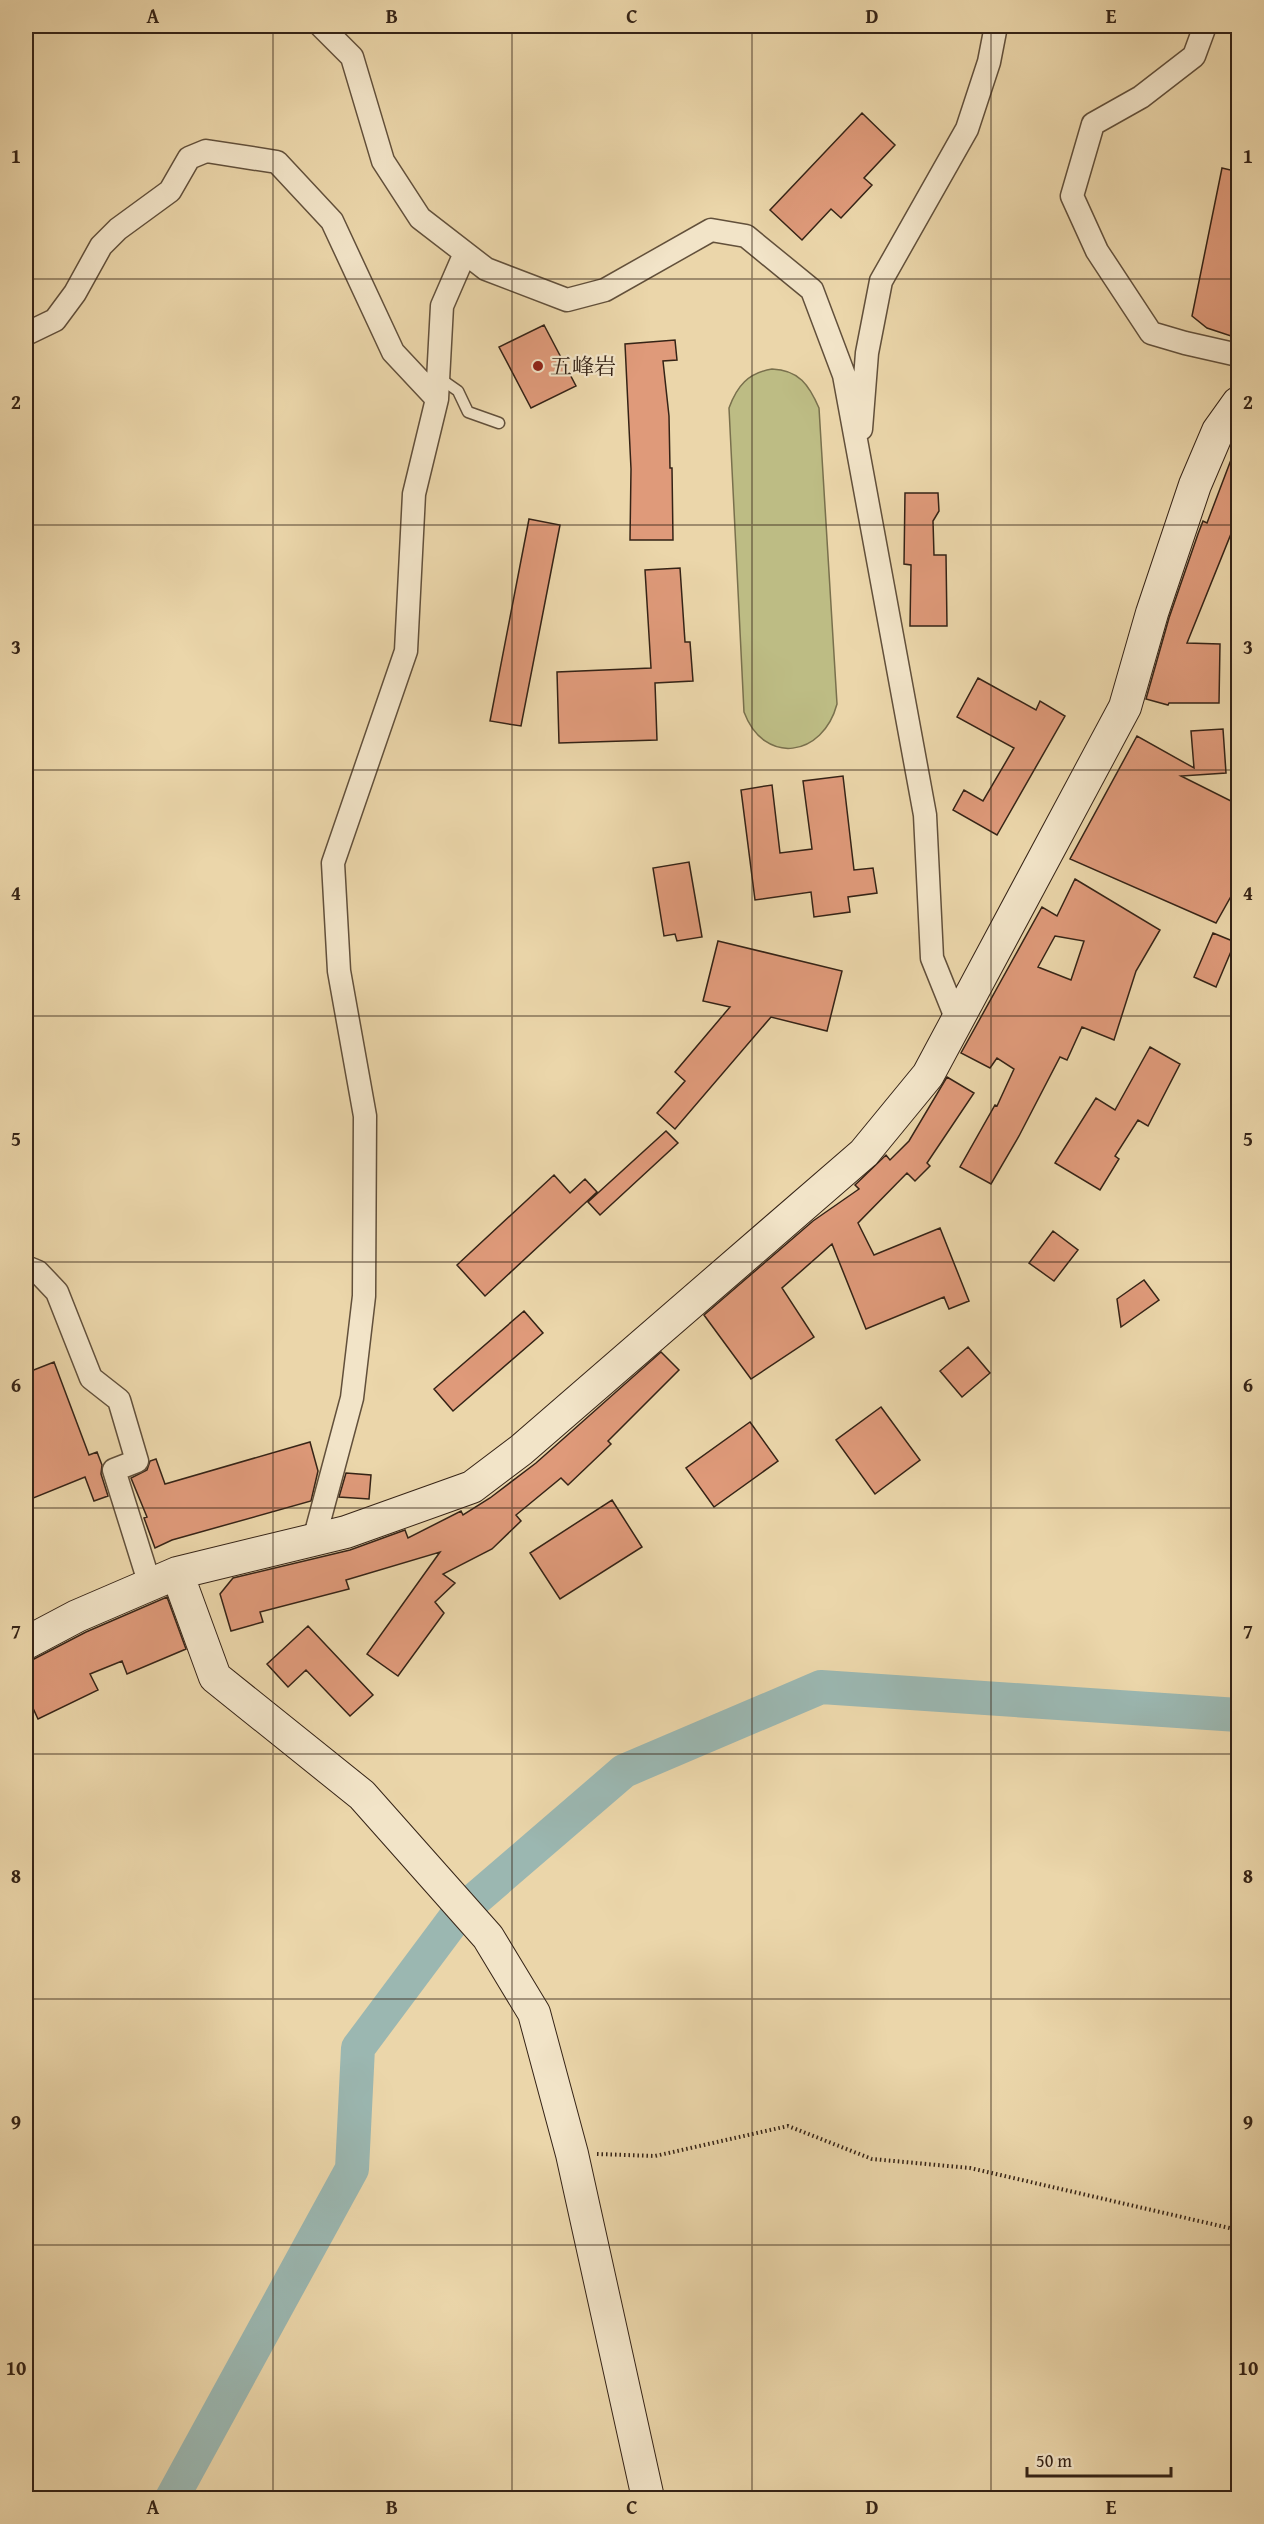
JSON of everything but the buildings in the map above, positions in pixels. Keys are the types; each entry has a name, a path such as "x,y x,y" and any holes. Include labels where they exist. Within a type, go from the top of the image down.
{"street":[{"path":"321,26 352,57 383,161 420,218 486,269 567,300 605,290 711,230 747,236 812,290 844,375 858,463 925,815 932,958 957,1020"},
{"path":"858,463 867,353 881,281 967,129 989,62 996,26"},
{"path":"1205,26 1194,56 1141,97 1093,124 1072,196 1097,251 1150,333 1239,355"},
{"path":"26,334 55,320 75,293 101,246 118,229 170,191 189,158 206,151 267,160 277,162 332,221 393,352 437,399"},
{"path":"314,1540 352,1398 364,1296 365,1116 339,971 333,863 406,651 414,494 437,399 442,306 465,253"},
{"path":"26,1643 77,1616 164,1579 346,1532 472,1487 521,1450 864,1153 928,1075 1125,707 1152,613 1196,485 1218,431 1239,404"},
{"path":"26,1267 38,1272 57,1292 91,1378 119,1400 137,1461 114,1470 164,1579 215,1677 362,1795 431,1870 488,1937 534,2013 572,2154 648,2499"}],"lane":[{"path":"438,376 458,392 468,412 499,423"}],"path":[{"path":"572,2154 655,2156 788,2126 872,2159 970,2168 1239,2230"}],"shaded area":[{"path":"772,369 789,372 802,380 819,408 837,704 830,722 819,735 807,744 793,748 779,747 765,741 753,729 744,712 729,408 744,382 756,374"}],"waterway":[{"path":"172,2498 352,2169 358,2048 458,1914 624,1771 821,1687 1238,1715"}],"place":[{"name":"五峰岩","path":"538,366"}]}
